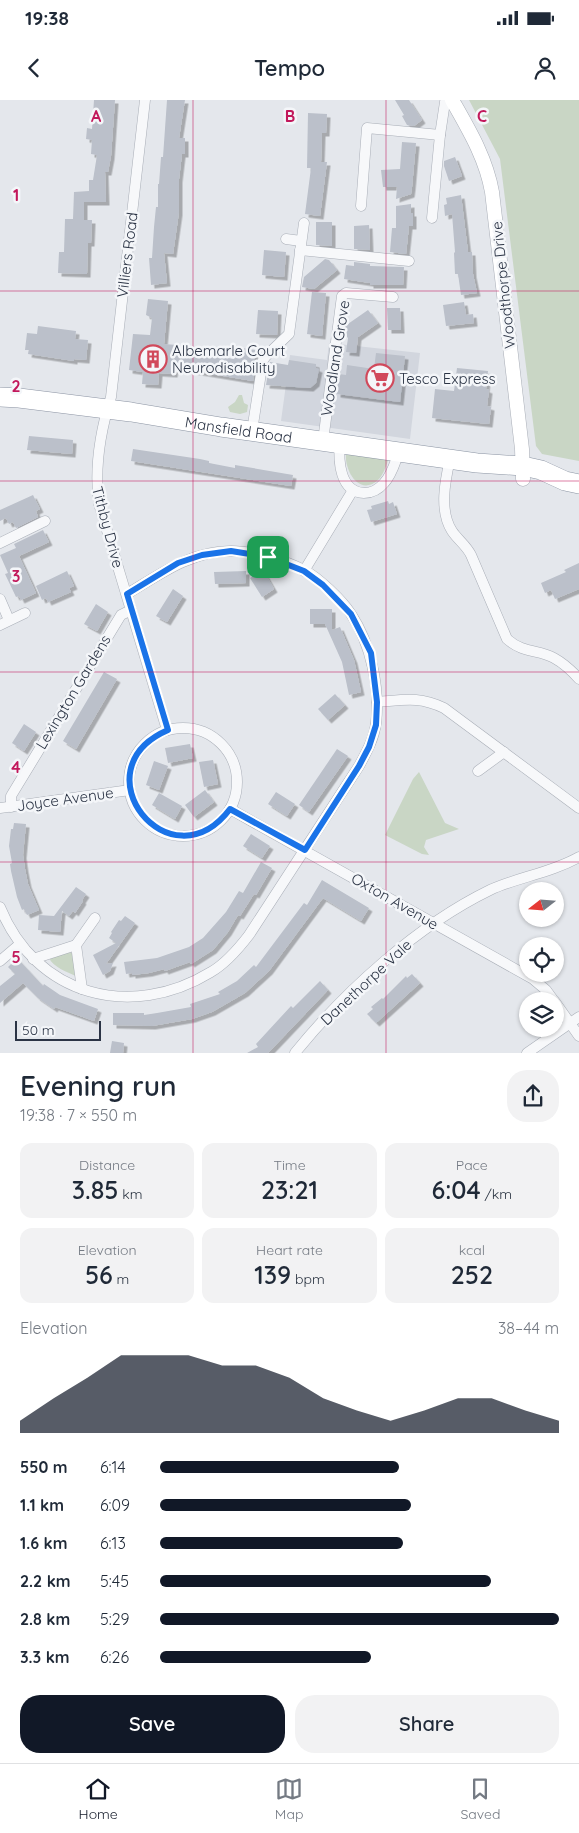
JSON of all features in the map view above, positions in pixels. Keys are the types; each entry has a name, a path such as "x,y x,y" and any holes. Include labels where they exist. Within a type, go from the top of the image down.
{"highway":[{"name":"Mansfield Road","path":"0,397 107,409 477,463 523,473 541,470 572,482"}],"street":[{"name":"Villiers Road","path":"107,409 111,397 145,100"},
{"path":"432,218 440,135 445,102 447,100"},
{"name":"Woodthorpe Drive","path":"452,100 478,146 489,176 522,449 523,473"},
{"path":"361,206 367,128 440,135"},
{"path":"252,431 264,360 288,334 304,223"},
{"path":"286,239 301,245 409,261"},
{"name":"Woodland Grove","path":"332,442 342,296 346,293 393,297"},
{"name":"Tithby Drive","path":"107,409 96,469 99,504 168,730"},
{"path":"332,442 343,478 353,490 361,493 370,493 380,488 386,482 399,452"},
{"path":"450,459 444,505 448,523 452,532 466,546 471,555 507,639 516,647 553,658 579,679"},
{"path":"304,571 353,490"},
{"path":"0,543 45,521"},
{"path":"0,907 6,922 20,944 33,959 56,978 82,989 103,995 127,998 151,995 184,986 213,972 249,936 359,766 369,747 376,725 377,702 371,653 351,614 323,585 304,571 268,557 231,551 202,555 178,563 127,594"},
{"path":"0,599 5,622 25,613"},
{"name":"Lexington Gardens","path":"5,808 78,683 121,615 131,610"},
{"path":"377,702 414,699 430,701 444,708 579,808"},
{"path":"183,728 199,730 214,737 225,748 233,762 237,778 236,794 230,809 222,819 211,828 199,833 186,835 170,834 156,828 144,818 135,805 130,790 132,765 137,753 145,743 155,735 168,730 183,728"},
{"path":"478,770 504,752"},
{"name":"Joyce Avenue","path":"5,808 130,790"},
{"name":"Oxton Avenue","path":"230,809 533,979 548,992"},
{"name":"Danethorpe Vale","path":"295,1053 313,1032 363,982 417,934 491,890 540,874 579,857"},
{"path":"33,959 76,946 95,918"},
{"path":"0,961 20,944"},
{"path":"76,946 82,989"},
{"name":"Oxton Avenue","path":"564,1015 579,1036"},
{"path":"527,1053 579,1017"}],"shaded area":[{"path":"329,343 420,353 410,439 281,421 290,355 327,360"}],"green space":[{"path":"469,100 579,100 579,461 542,454 536,446 500,159"},
{"path":"239,395 242,395 244,403 248,405 247,412 240,414 230,412 228,407 235,402"},
{"path":"346,453 388,460 378,480 365,485 354,479 350,473 347,467"},
{"path":"419,772 445,823 459,829 426,840 424,847 429,855 422,854 385,835 413,779"},
{"path":"70,952 73,954 76,976 57,967 49,958"}],"building":[{"path":"94,100 115,100 111,156 108,172 105,172 106,202 84,202 84,220 92,220 91,243 88,243 87,274 58,273 59,252 64,252 65,219 73,219 74,192 89,191 89,180 93,180 97,155 91,154 92,140 86,139 87,128 92,129"},
{"path":"167,100 185,100 179,138 185,138 185,154 182,154 179,179 179,212 173,254 164,253 167,283 151,285 149,258 152,258 156,207 158,207 158,184 161,157 163,157"},
{"path":"395,100 409,100 422,120 414,126 407,125 402,116 404,115"},
{"path":"308,113 327,114 326,133 322,133 321,162 327,162 320,216 305,214 311,168 307,168"},
{"path":"402,142 416,143 412,187 411,194 396,199 397,187 383,187 381,170 400,169"},
{"path":"455,157 462,176 449,181 444,161"},
{"path":"461,195 468,252 472,252 473,274 477,293 461,295 458,274 455,274 452,214 445,216 444,205 447,204 446,198"},
{"path":"411,204 413,226 409,226 406,254 390,252 392,228 396,228 396,206"},
{"path":"316,222 332,222 332,246 316,245"},
{"path":"369,225 370,250 354,249 354,226"},
{"path":"264,250 286,252 284,277 262,275"},
{"path":"325,259 329,260 337,270 314,289 302,287 304,277"},
{"path":"354,262 370,264 370,266 404,267 403,285 370,285 370,283 344,279 346,265 354,266"},
{"path":"312,292 326,293 322,336 307,334"},
{"path":"148,299 168,301 164,344 177,345 176,349 234,359 236,347 255,350 254,360 256,361 253,381 175,368 174,374 159,373 158,385 142,384 143,372 129,370 133,334 150,335 152,318 146,315"},
{"path":"464,302 466,315 473,314 474,323 446,326 443,305"},
{"path":"387,308 400,308 401,330 388,330"},
{"path":"258,310 278,311 277,335 256,334"},
{"path":"368,310 378,323 358,337 356,353 346,352 348,338 344,333 345,326"},
{"path":"38,326 76,331 75,339 88,340 86,360 74,359 74,361 28,354 29,350 25,350 27,333 37,334"},
{"path":"376,353 405,356 400,402 337,394 339,374 346,375 347,365 374,369"},
{"path":"289,360 316,364 316,368 319,369 316,383 310,388 266,385 270,362 288,365"},
{"path":"457,368 488,371 486,389 489,390 487,406 491,407 489,424 432,418 435,389 454,391"},
{"path":"29,436 73,440 72,454 27,450"},
{"path":"133,449 200,459 209,461 209,463 235,468 235,465 293,475 291,486 131,461"},
{"path":"33,495 40,509 36,511 38,517 16,528 13,522 9,524 6,518 0,521 0,510"},
{"path":"388,501 389,504 393,502 397,514 371,522 367,510 372,509 371,506"},
{"path":"43,530 49,542 19,556 36,593 21,600 19,596 16,597 5,574 8,573 0,555 16,548 14,544"},
{"path":"579,563 579,589 555,599 551,590 545,593 541,583 566,572 564,570"},
{"path":"263,570 274,589 262,597 250,578"},
{"path":"67,571 74,586 69,588 71,592 48,602 46,598 42,600 36,586"},
{"path":"246,571 246,583 215,584 214,572"},
{"path":"173,589 183,596 167,622 156,616"},
{"path":"96,604 108,612 97,631 84,624"},
{"path":"310,609 332,609 332,630 340,627 354,660 361,692 349,695 342,662 325,624 310,624"},
{"path":"104,672 117,679 76,749 63,741"},
{"path":"335,694 345,705 328,720 318,709"},
{"path":"24,724 36,732 24,751 12,743"},
{"path":"190,744 193,758 168,763 165,748"},
{"path":"337,749 348,756 309,812 299,805"},
{"path":"213,760 218,784 204,787 199,762"},
{"path":"154,761 168,766 159,790 146,785"},
{"path":"205,790 214,802 194,817 185,805"},
{"path":"276,792 295,804 287,816 268,804"},
{"path":"159,793 182,806 175,819 152,805"},
{"path":"14,823 26,824 23,855 25,869 28,884 39,910 27,915 24,909 22,910 17,897 10,864 12,863 9,846 11,829 13,829"},
{"path":"251,834 270,846 262,858 243,846"},
{"path":"261,862 272,868 256,895 254,894 240,916 238,915 228,932 213,950 191,964 190,962 165,971 164,969 149,973 126,974 124,962 157,958 189,947 203,938 226,912 239,891 243,893"},
{"path":"322,880 369,908 361,921 323,898 269,971 245,993 212,1012 192,1019 152,1026 113,1025 113,1013 144,1013 144,1015 191,1007 190,1004 220,994 218,992 237,981 254,965 256,967 304,903 307,905"},
{"path":"76,887 86,894 75,913 73,911 69,916 62,911 60,932 38,930 39,915 54,916"},
{"path":"125,916 135,923 106,964 113,963 110,971 103,975 93,955 116,943 109,938 111,932 119,920 121,921"},
{"path":"17,958 43,986 44,984 60,995 98,1009 94,1021 55,1007 54,1009 38,998 23,983 0,1003 0,986 15,974 8,967"},
{"path":"412,974 420,983 376,1023 367,1014 373,1009 371,1007 383,999 406,976 407,978"},
{"path":"320,981 328,990 268,1053 247,1053 258,1047 256,1044 291,1006 293,1008"},
{"path":"112,1041 124,1043 123,1053 110,1053"}],"place":[{"name":"Albemarle Court Neurodisability","path":"153,359"},
{"name":"Tesco Express","path":"380,378"}],"route":[{"path":"231,551 268,557 304,571 323,585 351,614 371,653 377,702 376,725 369,747 359,766 305,850 230,809 211,828 199,833 186,835 170,834 156,828 144,818 135,805 130,790 132,765 137,753 155,735 168,730 127,594 178,563 202,555 231,551"}]}
